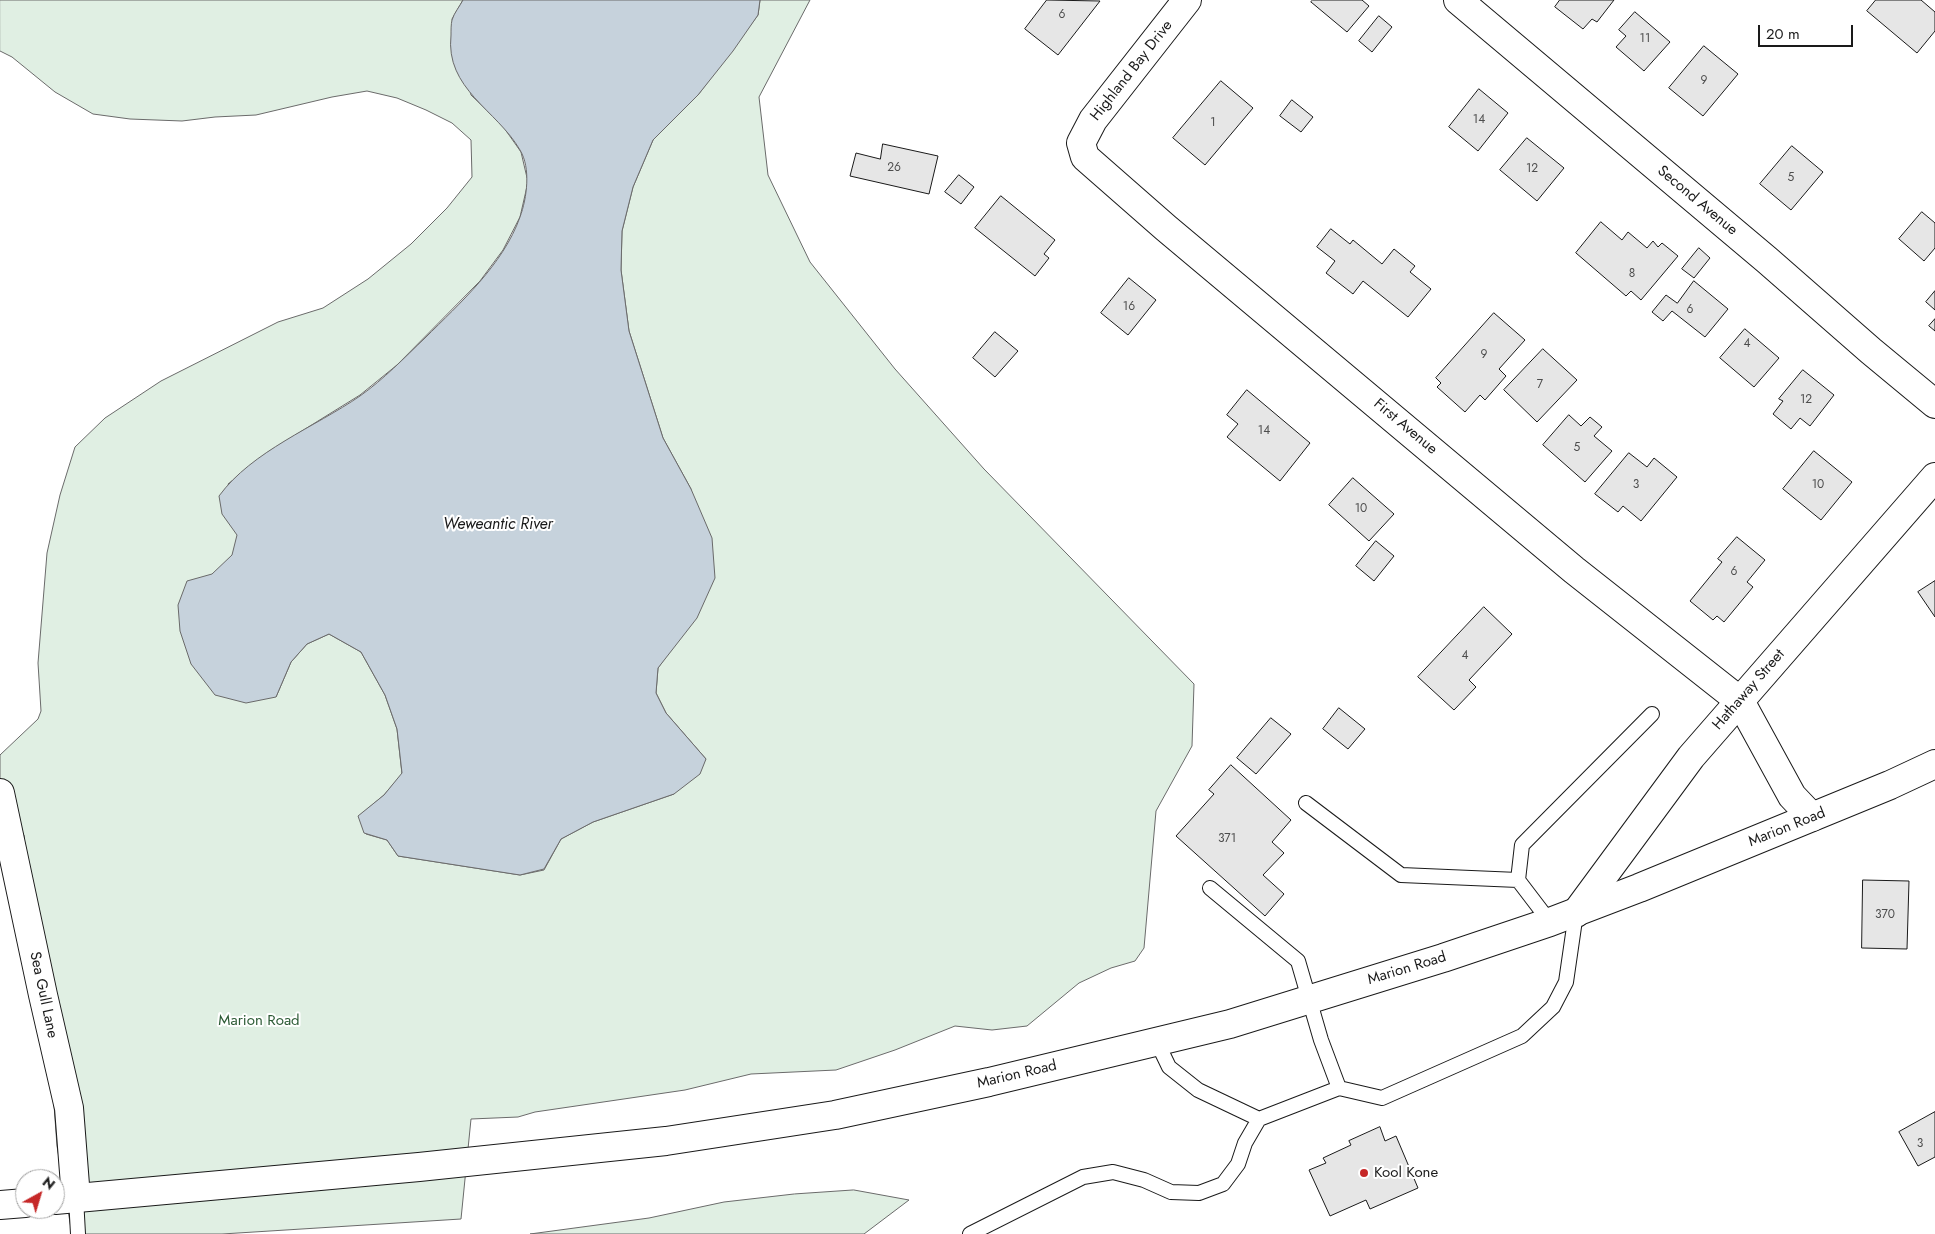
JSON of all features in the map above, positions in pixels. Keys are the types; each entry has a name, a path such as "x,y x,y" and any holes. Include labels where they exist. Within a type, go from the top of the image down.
{"street":[{"name":"Highland Bay Drive","path":"1081,143 1093,120 1187,0"},
{"name":"Second Avenue","path":"1458,0 1935,404"},
{"name":"First Avenue","path":"1081,143 1085,157 1166,228 1574,570 1740,701"},
{"name":"Hathaway Street","path":"1576,913 1691,757 1935,477"},
{"path":"1740,701 1792,796 1812,817"},
{"name":"Marion Road","path":"66,1199 419,1167 666,1141 835,1114 989,1082 1230,1024 1443,958 1576,913 1933,770"},
{"name":"Sea Gull Lane","path":"0,793 69,1108 66,1199"},
{"path":"0,1205 15,1204"}],"lane":[{"path":"1550,922 1518,880 1522,845 1652,714"},
{"path":"1306,803 1401,875 1518,880"},
{"path":"1210,888 1298,961 1321,1040 1339,1088"},
{"path":"970,1234 1083,1177 1113,1172 1144,1180 1171,1192 1200,1193 1223,1184 1238,1164 1245,1143 1259,1119 1339,1088 1382,1098 1522,1036 1553,1007 1566,982 1576,913"},
{"path":"1157,1042 1169,1067 1198,1090 1259,1119"},
{"path":"66,1199 78,1234"}],"green space":[{"path":"0,0 463,0 452,19 471,95 502,125 521,152 528,182 520,217 503,250 480,281 397,365 360,395 268,452 228,484 253,546 276,697 291,662 307,644 329,634 361,652 385,695 397,729 402,774 384,795 359,816 366,834 387,840 398,856 520,875 544,870 561,839 593,822 674,794 706,759 666,713 656,693 658,668 675,644 691,489 663,438 629,331 621,270 622,231 633,187 653,140 698,95 758,15 760,0 810,0 759,97 768,175 810,262 895,369 984,469 1194,684 1192,746 1156,811 1144,948 1135,961 1111,968 1079,983 1027,1026 992,1030 955,1026 895,1050 836,1070 751,1074 685,1090 535,1112 518,1117 471,1119 461,1219 222,1234 72,1234 65,1193 65,1169 61,1169 57,1146 50,1050 30,916 24,835 13,832 0,805 0,755 38,719 41,711 38,663 47,553 60,495 75,447 105,418 161,381 278,322 323,308 368,279 411,244 447,208 472,177 471,140 452,123 426,110 397,98 367,91 332,97 256,115 182,121 130,119 93,114 55,92 12,57 0,51"},
{"path":"854,1190 909,1200 864,1234 530,1234 649,1218 724,1202 794,1194"}],"water":[{"name":"Weweantic River","path":"463,0 760,0 758,15 733,51 698,95 653,140 633,187 622,231 621,270 629,331 663,438 691,489 712,538 715,578 697,618 658,668 656,693 666,713 706,759 700,774 674,794 593,822 561,839 544,869 520,875 398,856 387,840 364,833 358,816 384,795 402,773 397,729 385,695 361,652 329,634 307,644 291,662 276,697 246,703 215,695 191,664 180,631 178,605 187,581 212,574 232,555 237,535 222,514 219,496 233,480 266,453 360,396 386,375 479,282 492,267 512,235 520,217 524,201 527,183 526,165 520,150 510,136 464,85 456,70 451,54 451,23"}],"building":[{"path":"1047,0 1100,1 1058,55 1025,29"},
{"path":"1313,0 1362,0 1369,6 1347,32 1311,2"},
{"path":"1560,0 1614,0 1597,22 1592,19 1583,29 1555,7"},
{"path":"1876,0 1921,0 1935,12 1935,31 1917,53 1867,11"},
{"path":"1635,12 1670,42 1644,71 1616,47 1626,36 1619,30"},
{"path":"1379,16 1392,27 1372,52 1359,41"},
{"path":"1704,46 1738,74 1703,116 1669,88"},
{"path":"1221,81 1253,108 1205,165 1173,138"},
{"path":"1479,89 1508,113 1478,151 1449,127"},
{"path":"1292,100 1313,117 1301,132 1280,116"},
{"path":"1527,138 1564,168 1537,201 1500,170"},
{"path":"883,144 938,156 929,194 850,176 856,153 880,159"},
{"path":"1792,146 1823,172 1791,210 1760,184"},
{"path":"959,175 974,187 961,204 945,192"},
{"path":"1001,196 1055,240 1044,254 1049,258 1035,276 975,228"},
{"path":"1922,212 1935,223 1935,248 1924,261 1899,239"},
{"path":"1601,222 1622,240 1628,232 1647,248 1653,241 1658,247 1662,243 1678,256 1641,300 1631,291 1626,296 1576,253"},
{"path":"1331,229 1350,244 1353,240 1382,264 1394,249 1415,266 1410,272 1431,289 1408,317 1363,281 1353,294 1326,273 1335,261 1317,247"},
{"path":"1699,248 1710,258 1694,278 1682,269"},
{"path":"1129,278 1156,300 1128,335 1101,313"},
{"path":"1694,281 1728,309 1705,337 1672,311 1663,321 1652,312 1666,295 1677,303"},
{"path":"1935,291 1935,310 1926,302"},
{"path":"1494,313 1525,340 1499,369 1506,376 1485,400 1480,395 1465,412 1437,387 1441,383 1436,378"},
{"path":"1935,319 1935,331 1929,326"},
{"path":"1745,329 1779,358 1754,387 1720,358"},
{"path":"995,332 1018,351 995,377 973,358"},
{"path":"1543,349 1577,380 1537,422 1504,390"},
{"path":"1803,370 1834,395 1810,426 1800,418 1791,429 1773,414 1783,401 1779,399"},
{"path":"1247,390 1310,443 1280,481 1227,437 1238,424 1227,415"},
{"path":"1569,415 1581,426 1590,417 1602,427 1594,436 1612,451 1585,482 1543,445"},
{"path":"1814,451 1852,482 1821,520 1783,489"},
{"path":"1629,453 1647,467 1654,458 1677,477 1641,521 1623,506 1618,512 1595,494"},
{"path":"1353,478 1394,514 1369,541 1329,505"},
{"path":"1737,537 1765,560 1747,582 1753,587 1724,622 1717,616 1713,620 1690,601 1722,562 1718,559"},
{"path":"1376,541 1394,556 1374,581 1356,566"},
{"path":"1935,581 1935,617 1918,592"},
{"path":"1484,607 1512,634 1469,680 1476,687 1454,710 1418,677"},
{"path":"1339,708 1365,729 1348,749 1323,729"},
{"path":"1271,718 1291,734 1256,774 1237,758"},
{"path":"1231,765 1291,820 1272,842 1284,853 1263,875 1284,894 1265,916 1176,836 1214,794 1209,790"},
{"path":"1863,880 1909,881 1907,949 1862,948"},
{"path":"1935,1112 1935,1157 1918,1166 1899,1132"},
{"path":"1380,1127 1385,1141 1396,1136 1418,1188 1370,1209 1366,1200 1330,1216 1309,1170 1326,1163 1323,1158 1351,1145 1349,1141"}],"place":[{"name":"Kool Kone","path":"1364,1173"}]}
